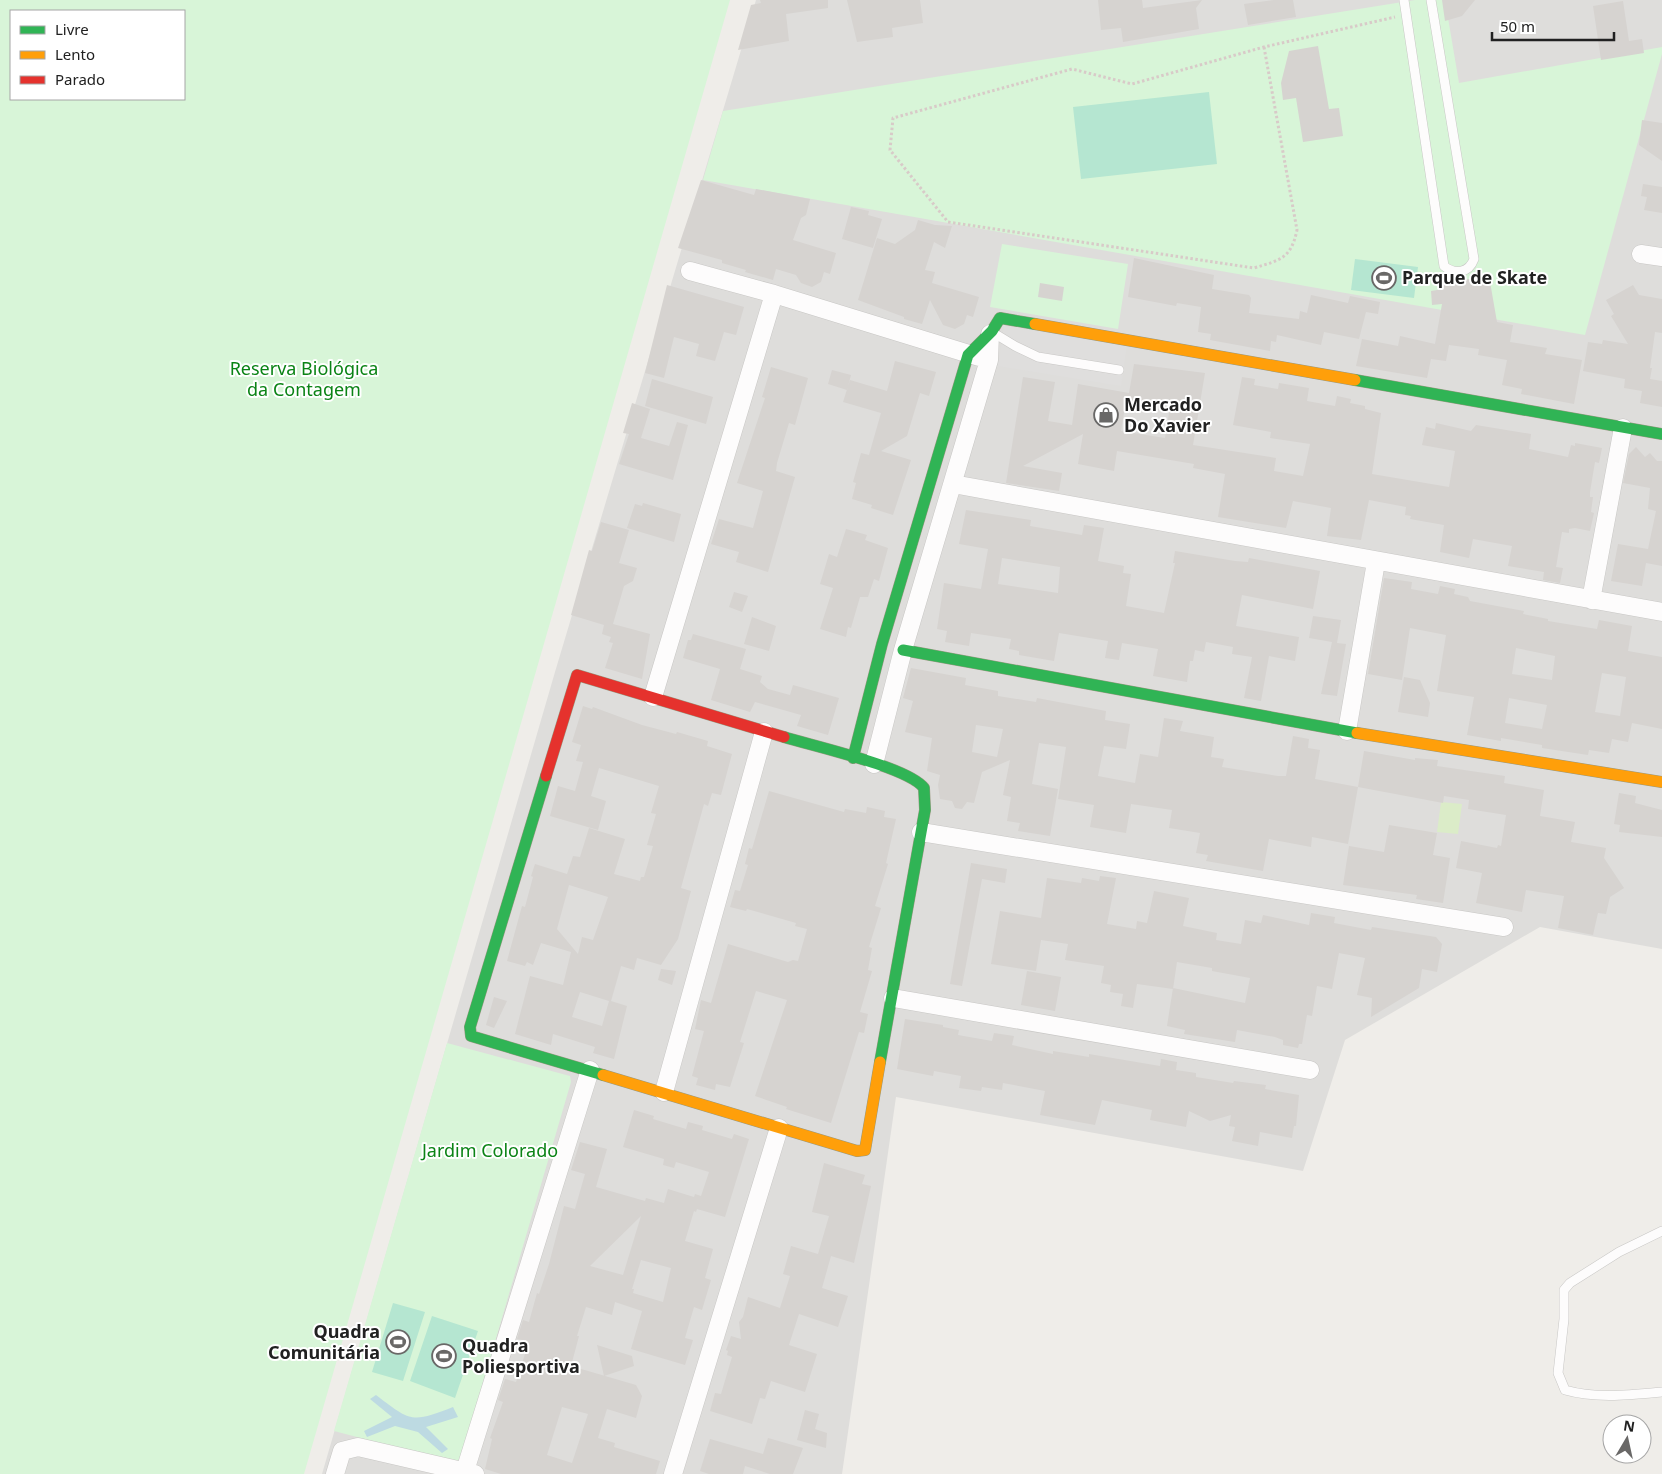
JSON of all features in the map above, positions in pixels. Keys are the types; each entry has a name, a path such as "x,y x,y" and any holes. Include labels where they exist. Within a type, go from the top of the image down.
{"street":[{"path":"1641,254 1662,258"},
{"path":"690,271 774,294 989,360"},
{"path":"653,697 774,294"},
{"path":"852,758 901,580 968,355 991,333 997,321 1003,318 1662,434"},
{"path":"874,764 904,650 989,360 991,333"},
{"path":"1591,600 1623,428"},
{"path":"952,484 1376,562 1662,612"},
{"path":"1347,731 1376,562"},
{"path":"901,580 923,585"},
{"path":"904,650 1347,731 1662,782"},
{"path":"577,675 653,697 874,764 922,784 926,795 921,832 865,1150 857,1151 472,1036 470,1028 577,675"},
{"path":"664,1092 764,732"},
{"path":"921,832 1504,926"},
{"path":"893,998 1310,1070"},
{"path":"335,1474 342,1451 358,1447 470,1472 590,1070"},
{"path":"673,1474 779,1128"}],"lane":[{"path":"1404,0 1444,266 1454,272 1460,272 1469,268 1474,259 1431,0"},
{"path":"991,333 1038,357 1119,370"},
{"path":"1662,1231 1619,1252 1570,1283 1564,1290 1564,1319 1558,1373 1565,1390 1576,1393 1624,1396 1662,1392"}],"path":[{"path":"1264,47 1297,230 1294,245 1283,259 1254,268 948,222 890,150 893,118 1072,69 1132,84 1264,47 1396,17 1398,8"}],"shaded area":[{"path":"756,0 1662,0 1662,949 1540,927 1345,1040 1303,1171 896,1097 842,1474 322,1474 555,672"},
{"path":"1004,326 1127,345 1121,386 998,366"}],"green space":[{"name":"Reserva Biológica da Contagem","path":"0,0 730,0 304,1474 0,1474"},
{"path":"1415,0 1445,0 1459,83 1662,47 1662,54 1585,335 703,180 723,111"},
{"path":"1209,92 1217,164 1081,179 1073,107"},
{"path":"1002,244 1128,264 1118,329 990,307"},
{"name":"Parque de Skate","path":"1355,259 1418,267 1414,298 1351,290"},
{"path":"1441,802 1462,804 1458,834 1437,832"},
{"name":"Jardim Colorado","path":"447,1043 570,1076 571,1082 461,1458 456,1463 334,1431"},
{"name":"Quadra Comunitária","path":"393,1303 425,1312 403,1381 372,1372"},
{"name":"Quadra Poliesportiva","path":"432,1316 478,1331 455,1398 410,1381"}],"water":[{"path":"376,1395 397,1411 412,1417 429,1416 453,1407 458,1417 426,1427 448,1449 442,1453 418,1432 395,1426 367,1437 364,1431 392,1417 370,1399"}],"building":[{"path":"760,0 828,0 828,8 786,14 789,41 738,50 751,5 761,3"},
{"path":"847,0 920,0 923,23 892,28 893,37 857,42"},
{"path":"1098,0 1142,0 1143,8 1202,0 1196,8 1199,29 1123,42 1121,28 1101,30"},
{"path":"1274,0 1293,0 1296,17 1248,25 1244,4"},
{"path":"1442,0 1475,0 1462,16 1445,21"},
{"path":"1623,1 1629,41 1642,39 1644,53 1601,60 1593,6"},
{"path":"1318,46 1329,109 1339,108 1343,136 1303,142 1296,98 1283,100 1281,83 1289,51"},
{"path":"1642,120 1662,123 1662,161 1639,145"},
{"path":"701,180 754,195 756,189 810,199 806,215 801,218 793,240 836,253 830,274 824,272 821,282 812,287 801,283 796,275 776,269 773,280 722,263 722,260 678,248"},
{"path":"1643,184 1662,187 1662,213 1644,210 1647,197 1641,196"},
{"path":"851,207 869,211 868,215 882,219 873,248 842,239"},
{"path":"918,220 935,225 952,226 945,248 934,242 925,270 935,272 932,283 979,297 973,317 967,315 964,324 955,329 943,325 930,300 922,324 904,319 904,317 858,300 877,238 895,244 915,230"},
{"path":"1134,258 1214,275 1212,289 1249,295 1251,298 1249,313 1299,319 1300,311 1307,313 1311,295 1348,303 1350,296 1380,302 1378,314 1366,312 1359,339 1324,332 1321,345 1277,335 1276,342 1271,341 1270,351 1210,340 1211,334 1198,332 1201,307 1177,303 1176,306 1128,297"},
{"path":"1489,276 1497,322 1513,325 1510,342 1547,348 1545,354 1582,360 1574,404 1521,394 1522,389 1502,385 1507,360 1478,355 1479,349 1449,345 1446,361 1431,359 1427,378 1356,366 1362,339 1398,346 1400,336 1435,344 1442,304 1432,305 1431,291 1443,289 1442,283"},
{"path":"1040,283 1064,287 1062,301 1038,297"},
{"path":"667,285 744,307 736,335 724,332 715,361 696,356 699,344 674,337 664,378 645,373"},
{"path":"1633,285 1639,295 1662,299 1662,333 1655,332 1650,379 1662,381 1662,407 1640,403 1642,391 1624,388 1625,379 1583,371 1588,342 1602,344 1603,340 1628,344 1611,316 1614,314 1606,300"},
{"path":"895,361 936,372 929,396 920,393 907,436 881,451 911,460 893,515 871,508 872,505 852,499 856,483 853,482 861,453 869,455 881,413 843,402 850,380 887,391"},
{"path":"1134,364 1205,373 1193,445 1276,458 1274,471 1303,476 1310,444 1270,438 1271,432 1233,425 1242,377 1255,379 1254,385 1278,389 1279,383 1309,388 1307,401 1335,406 1337,396 1351,399 1350,403 1365,406 1365,409 1381,413 1372,474 1449,487 1455,451 1422,445 1426,427 1435,429 1436,423 1471,431 1476,425 1531,434 1529,449 1568,457 1571,445 1575,446 1575,443 1602,448 1599,463 1595,462 1590,492 1590,497 1593,497 1591,512 1594,513 1590,531 1575,528 1569,529 1569,533 1562,532 1556,567 1563,568 1560,583 1543,580 1544,572 1508,566 1512,546 1473,539 1469,558 1440,552 1444,525 1410,519 1411,516 1405,515 1406,507 1369,500 1361,540 1327,536 1331,508 1293,501 1286,528 1218,517 1225,474 1193,468 1194,464 1117,451 1114,471 1078,464 1083,434 1023,466 1062,473 1059,491 1006,483 1023,377 1055,382 1048,421 1072,425 1078,384 1129,393","holes":["1171,401 1165,438 1121,431 1125,407 1151,410"]},
{"path":"771,367 808,378 795,425 789,423 777,463 776,471 795,477 768,572 736,562 739,552 711,544 719,519 753,528 763,491 737,483 765,398 762,397"},
{"path":"832,370 851,375 847,390 828,384"},
{"path":"652,379 713,397 706,424 645,406"},
{"path":"632,403 650,409 641,438 669,446 677,422 688,425 673,480 619,464 629,434 623,433"},
{"path":"1636,447 1645,457 1650,453 1657,461 1662,461 1662,566 1646,563 1642,586 1611,581 1618,544 1648,549 1656,511 1648,509 1650,488 1623,483 1629,454"},
{"path":"643,503 681,514 674,542 627,528 635,504 642,506"},
{"path":"966,510 1031,520 1030,526 1082,535 1084,525 1104,528 1098,561 1124,566 1123,573 1131,574 1126,606 1164,613 1175,563 1173,563 1175,551 1235,561 1248,562 1249,558 1320,571 1313,609 1242,595 1236,626 1299,637 1295,661 1269,656 1261,701 1244,698 1252,657 1232,654 1233,647 1206,642 1204,652 1195,650 1193,661 1190,661 1187,682 1153,676 1158,649 1122,643 1119,660 1105,658 1108,641 1059,633 1054,661 1019,655 1019,651 1009,649 1011,639 971,633 969,646 945,642 947,631 937,629 944,583 981,589 988,549 959,544","holes":["1002,558 1060,567 1058,593 998,584"]},
{"path":"601,522 629,530 619,563 637,568 633,581 624,586 613,624 650,634 642,679 605,668 613,643 609,642 611,637 602,634 604,625 571,615 589,550 592,551"},
{"path":"846,529 867,535 865,540 888,548 879,581 874,579 868,597 860,597 851,628 848,627 846,637 820,629 833,588 820,584 829,554 837,557"},
{"path":"1384,578 1412,582 1411,589 1438,594 1440,586 1455,589 1454,594 1468,597 1470,601 1524,611 1523,614 1548,619 1548,621 1597,629 1599,620 1632,626 1628,651 1662,657 1662,729 1632,723 1628,742 1612,739 1609,753 1589,750 1588,755 1542,748 1542,745 1501,738 1501,741 1467,735 1474,697 1437,691 1446,635 1410,628 1402,680 1368,674","holes":["1516,648 1555,656 1552,680 1512,674","1602,673 1626,677 1620,716 1595,712","1509,698 1547,705 1542,729 1505,723"]},
{"path":"734,592 748,596 742,612 729,607"},
{"path":"1313,616 1341,620 1337,643 1346,644 1337,696 1321,694 1332,642 1309,638"},
{"path":"752,617 776,626 769,651 744,644"},
{"path":"693,634 746,649 740,669 762,676 760,682 768,689 790,695 793,685 839,698 828,735 797,726 801,715 755,702 750,712 711,700 720,669 683,658 688,640 691,640"},
{"path":"911,668 966,678 965,685 998,691 998,696 1036,702 1037,698 1106,711 1105,720 1130,724 1126,749 1104,746 1098,776 1135,783 1140,754 1158,757 1164,718 1183,721 1180,731 1214,737 1211,757 1224,759 1222,767 1278,776 1286,776 1293,736 1309,739 1308,748 1320,750 1315,779 1358,787 1348,844 1312,837 1311,847 1269,839 1263,871 1206,861 1208,855 1196,853 1200,833 1169,828 1172,810 1131,804 1126,833 1090,827 1094,805 1058,799 1066,747 1039,743 1032,784 1058,789 1050,836 1018,831 1020,823 1007,821 1011,797 1003,795 1010,760 982,772 974,803 967,802 962,809 955,808 952,801 940,799 938,785 940,775 927,771 932,738 905,732 913,701 903,698","holes":["976,725 1003,729 997,757 972,752"]},
{"path":"1404,677 1420,680 1430,703 1428,717 1398,712"},
{"path":"583,706 592,709 593,707 642,725 708,741 707,746 732,754 721,795 712,793 708,806 704,804 681,888 691,891 678,939 661,965 637,958 634,970 621,966 611,1001 627,1006 614,1059 593,1053 595,1047 553,1034 551,1045 515,1034 530,976 563,985 571,952 541,943 533,965 527,962 525,966 507,961 522,906 525,907 535,864 567,874 573,856 580,857 589,828 625,839 614,874 640,881 641,877 644,877 653,846 647,845 656,814 651,813 659,786 599,768 591,796 606,801 598,830 550,816 558,786 575,791 583,762 576,761 581,745 572,742","holes":["569,885 608,897 593,940 582,937 578,954 557,929","580,992 609,1001 602,1026 572,1017"]},
{"path":"1364,751 1415,760 1415,758 1438,760 1437,766 1505,776 1504,783 1544,790 1540,816 1575,822 1571,842 1606,848 1604,858 1624,888 1610,897 1606,914 1598,913 1593,935 1558,928 1564,896 1526,890 1522,912 1476,903 1482,873 1456,868 1461,841 1497,848 1498,845 1501,846 1506,815 1468,809 1469,800 1444,796 1443,803 1358,787"},
{"path":"769,791 844,812 845,809 866,813 867,807 885,811 884,817 896,819 886,863 888,864 875,906 881,908 869,947 872,948 868,970 872,971 860,1012 868,1014 864,1033 859,1032 831,1123 786,1109 787,1107 755,1096 787,1000 756,991 740,1042 744,1043 730,1087 716,1084 715,1090 696,1085 698,1078 692,1076 704,1031 695,1029 701,1000 711,1003 728,944 788,962 798,961 807,929 795,926 796,923 747,909 746,911 730,907 735,890 740,891 748,865 745,864 749,848 752,849"},
{"path":"1619,793 1636,796 1635,803 1662,810 1662,837 1619,832 1620,825 1614,824"},
{"path":"1389,825 1437,833 1433,855 1450,858 1443,903 1416,899 1417,895 1343,885 1349,846 1384,852"},
{"path":"971,863 1007,869 1005,883 982,879 962,986 950,984"},
{"path":"1100,876 1116,878 1107,924 1136,929 1137,921 1147,923 1154,891 1189,898 1183,926 1217,933 1216,940 1241,944 1245,920 1261,923 1263,915 1309,925 1311,913 1335,917 1334,923 1371,930 1372,927 1436,937 1442,944 1437,972 1422,969 1419,988 1371,1017 1372,998 1357,995 1365,958 1339,953 1332,989 1317,986 1312,1016 1307,1015 1302,1044 1299,1044 1298,1048 1283,1045 1283,1040 1275,1037 1237,1030 1235,1042 1184,1034 1185,1030 1167,1026 1173,989 1137,984 1133,1008 1121,1006 1123,994 1110,992 1111,985 1101,983 1104,966 1065,960 1068,944 1041,940 1036,971 991,964 1000,911 1041,918 1047,878 1081,883 1082,878 1099,881","holes":["1177,962 1212,968 1212,971 1250,978 1245,1003 1173,988"]},
{"path":"661,969 676,971 672,985 658,980"},
{"path":"1027,971 1061,977 1055,1011 1021,1005"},
{"path":"494,997 507,1001 494,1028 486,1025"},
{"path":"905,1019 943,1025 943,1027 959,1030 958,1035 992,1041 994,1033 1014,1036 1012,1045 1053,1054 1053,1051 1089,1057 1089,1054 1160,1066 1161,1059 1177,1062 1176,1070 1196,1073 1196,1077 1233,1083 1234,1081 1266,1085 1265,1089 1299,1095 1296,1126 1294,1126 1292,1138 1260,1132 1258,1146 1232,1141 1235,1127 1229,1126 1231,1115 1210,1121 1189,1111 1186,1127 1150,1120 1152,1110 1102,1100 1095,1125 1040,1115 1045,1091 1003,1083 1002,1090 982,1087 981,1091 959,1088 961,1076 934,1071 933,1076 897,1069"},
{"path":"634,1110 654,1116 653,1119 686,1129 688,1122 703,1126 702,1130 732,1139 734,1134 749,1139 725,1217 697,1209 696,1212 694,1211 685,1241 713,1249 705,1278 711,1280 702,1310 694,1307 685,1338 693,1340 685,1365 631,1349 642,1311 615,1302 612,1315 586,1307 577,1336 579,1336 571,1366 636,1385 642,1396 636,1418 607,1409 598,1438 615,1443 614,1447 660,1461 656,1474 501,1474 485,1469 492,1439 490,1438 503,1402 498,1400 505,1379 516,1382 526,1351 519,1350 522,1340 517,1339 523,1320 529,1322 537,1293 539,1294 549,1264 564,1206 575,1209 585,1174 571,1170 580,1142 607,1149 596,1187 645,1201 646,1198 664,1203 668,1189 694,1197 695,1194 701,1196 709,1172 676,1162 674,1168 663,1165 664,1159 623,1147","holes":["641,1216 623,1275 590,1266","641,1260 671,1268 663,1302 633,1293 634,1289 632,1289","562,1407 588,1414 572,1463 547,1455"]},
{"path":"824,1163 865,1175 862,1184 871,1186 854,1263 831,1256 822,1288 848,1296 838,1327 799,1314 789,1345 817,1354 805,1392 771,1381 765,1399 760,1398 752,1424 710,1411 715,1393 721,1394 732,1357 727,1355 728,1351 726,1350 731,1336 741,1339 739,1322 743,1317 748,1297 780,1308 790,1276 783,1274 791,1246 818,1254 829,1216 812,1212"},
{"path":"597,1345 632,1356 634,1366 604,1376"},
{"path":"805,1410 819,1414 815,1429 827,1433 826,1448 797,1440"},
{"path":"768,1438 803,1448 793,1474 770,1474 745,1466 743,1474 709,1474 700,1471 710,1439 763,1454"}],"traffic: fast":[{"path":"853,758 882,644 968,355 992,331 1000,318 1035,324"},
{"path":"1355,380 1662,434"},
{"path":"903,650 1357,733"},
{"path":"784,737 880,765 915,780 924,788 925,810 880,1062"},
{"path":"546,776 470,1027 471,1036 603,1075"}],"traffic: slow":[{"path":"1035,324 1355,380"},
{"path":"1357,733 1662,782"},
{"path":"603,1075 857,1151 865,1150 880,1062"}],"traffic: jam":[{"path":"577,675 784,737"},
{"path":"546,776 577,675"}],"place":[{"name":"Parque de Skate","path":"1384,278"},
{"name":"Mercado Do Xavier","path":"1106,415"},
{"name":"Quadra Comunitária","path":"398,1342"},
{"name":"Quadra Poliesportiva","path":"444,1356"}]}
